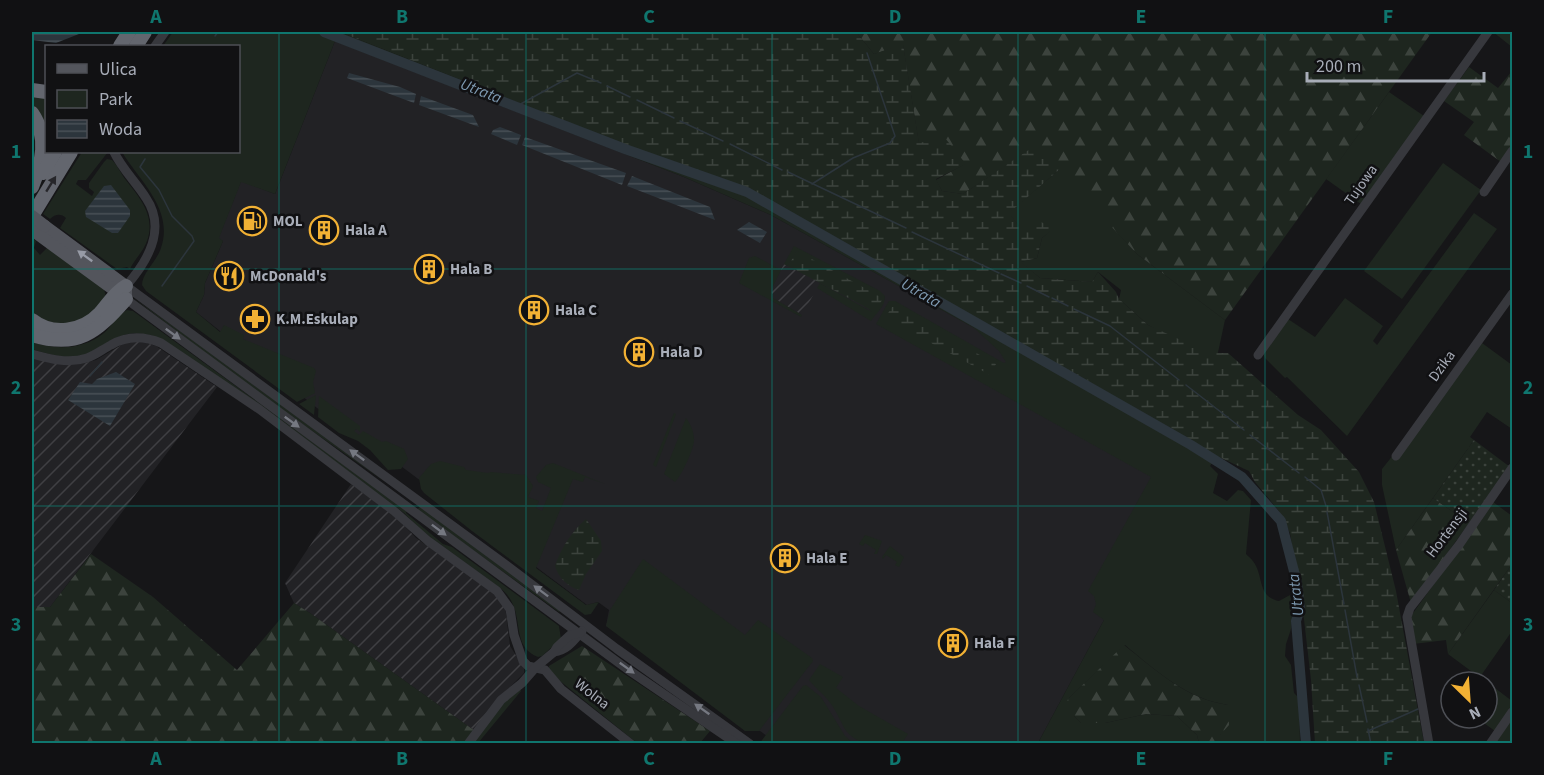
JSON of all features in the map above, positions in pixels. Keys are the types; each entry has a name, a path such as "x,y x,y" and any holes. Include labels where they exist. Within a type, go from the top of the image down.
{"highway":[{"path":"121,45 129,32"},
{"path":"137,45 145,32"},
{"path":"32,113 39,127 43,147 40,166 32,189"},
{"path":"32,189 55,153"},
{"path":"32,216 70,153"},
{"path":"32,320 53,330 75,328 98,315 123,292"},
{"path":"32,335 59,341 84,336 105,322 123,292"}],"main road":[{"path":"32,216 39,230 123,292"}],"street":[{"path":"156,45 165,32"},
{"name":"Tujowa","path":"1258,355 1488,32"},
{"path":"1484,192 1512,152"},
{"path":"115,153 122,167 147,200 155,224 154,240 149,254 123,292"},
{"path":"123,292 750,744"},
{"path":"123,292 627,669 737,744"},
{"name":"Dzika","path":"1396,456 1512,294"},
{"name":"Wolna","path":"32,354 61,361 76,360 87,358 112,344 131,338 149,338 160,343 259,409 394,511 428,541 497,591 510,609 514,635 523,661 528,666 545,670 558,686 631,744"},
{"name":"Hortensji","path":"1429,744 1407,617 1413,603 1459,545 1512,468"},
{"path":"468,744 501,700 554,652 561,651 576,640 587,626"},
{"path":"1490,744 1512,712"}],"shaded area":[{"path":"335,41 684,177 771,215 1025,356 1192,456 1038,743 777,743 760,731 745,731 710,695 606,626 609,610 598,602 587,605 362,437 336,423 196,312 204,295 205,283 223,241 218,239 241,181 275,194"},
{"path":"784,264 820,283 802,315 773,298 771,290"},
{"path":"140,341 156,346 217,387 50,607 32,607 32,358 67,365 85,363 96,360 125,343"},
{"path":"351,484 396,517 416,538 498,596 505,606 510,646 524,668 524,673 500,697 475,731 294,603 285,583"}],"green space":[{"path":"173,32 340,32 658,158 743,189 794,215 1217,456 1210,466 1218,474 1213,493 1227,501 1238,490 1243,491 1251,500 1246,554 1255,564 1268,596 1279,601 1290,595 1293,610 1285,656 1291,665 1294,693 1299,698 1300,743 1220,743 1228,705 1199,697 1186,690 1160,674 1125,645 1069,698 1074,716 1081,723 1105,723 1146,714 1177,716 1197,735 1199,743 1038,743 1104,620 1093,612 1096,604 1094,596 1088,591 1151,477 876,324 889,301 895,301 1002,362 1006,362 999,351 974,328 771,215 684,177 335,41 275,194 241,182 219,238 223,241 205,283 204,295 196,312 220,332 224,325 244,335 243,339 314,368 316,371 313,382 315,393 297,402 146,291 142,285 144,276 161,248 164,234 163,221 153,197 123,153 240,153 240,45 164,45"},
{"path":"340,32 856,32 874,54 903,44 919,143 945,138 966,164 936,179 942,191 963,194 1036,145 1060,169 1009,213 1019,226 1038,220 1053,229 1042,238 1037,258 1021,262 1040,278 1092,282 1098,272 1116,292 1119,299 1148,325 1209,353 1228,353 1298,415 1321,430 1359,472 1374,502 1396,591 1424,743 1315,743 1304,619 1290,533 1279,511 1249,471 1217,456 794,215 743,189 658,158"},
{"path":"856,32 1432,32 1225,320 1137,254 1036,146 963,194 942,191 936,180 965,164 919,144 903,45 874,54"},
{"path":"1493,32 1512,32 1512,47"},
{"path":"1469,67 1498,88 1512,71 1512,146 1501,162 1464,135 1474,122 1444,101"},
{"path":"1389,92 1424,116 1361,204 1326,179"},
{"path":"32,95 45,97 45,144 32,110"},
{"path":"81,153 107,153 86,180 78,180 76,184 92,196 94,192 89,188 89,183 107,159 112,160 145,208 148,215 149,232 145,245 130,269 127,267 117,269 60,228 66,218 64,216 58,215 50,219 43,214"},
{"path":"1443,163 1481,190 1402,299 1364,271"},
{"path":"1060,169 1137,254 1225,320 1216,362 1148,325 1119,299 1121,290 1098,272 1092,282 1040,278 1020,262 1037,258 1042,238 1052,229 1019,226 1008,213"},
{"path":"1474,213 1497,229 1347,436 1287,377 1285,378 1265,358 1263,353 1288,319 1315,337 1345,298 1383,326 1373,341 1377,345"},
{"path":"32,238 36,241 34,248 40,255 48,247 104,289 106,297 98,310 70,327 32,317"},
{"path":"794,246 880,291 885,296 884,303 871,321 817,288 820,283 872,312 797,251 788,266 784,264"},
{"path":"797,251 881,297 882,300 875,312 788,266"},
{"path":"755,256 781,270 771,290 773,298 802,315 801,317 739,283 749,258"},
{"path":"132,297 203,347 391,486 252,389"},
{"path":"892,307 996,364 990,375 885,318"},
{"path":"127,310 133,311 407,511 406,513 443,544 452,547 559,626 561,639 542,656 538,657 531,653 522,642 513,604 502,590 422,531 404,513 265,410 153,336 131,334 123,336 83,355 70,357 32,349 32,342 60,347 87,343 104,333"},
{"path":"1482,343 1512,365 1512,429 1487,412 1470,437 1474,440 1396,550 1382,485 1382,469"},
{"path":"316,395 314,415 299,404"},
{"path":"319,396 360,426 360,432 357,429 354,431 359,435 363,431 382,442 386,441 404,449 408,459 401,469 388,470 370,450 358,441 339,433 318,417"},
{"path":"674,413 676,414 656,467 653,465"},
{"path":"686,418 693,431 694,443 687,462 675,482 664,474"},
{"path":"1474,440 1510,467 1469,523 1433,498"},
{"path":"440,461 464,467 466,470 526,475 533,486 528,497 539,501 536,508 542,511 551,488 538,482 536,477 546,465 553,463 605,484 585,477 583,482 573,479 536,568 586,605 599,602 591,614 585,615 424,493 419,478 431,464"},
{"path":"1433,498 1469,523 1411,603 1396,550"},
{"path":"1493,502 1512,516 1512,564 1448,654 1446,640 1413,644 1411,616"},
{"path":"420,506 561,610 559,612 417,510"},
{"path":"586,519 601,541 602,551 586,574 579,590 564,581 555,566 568,540"},
{"path":"865,535 882,541 877,554 874,554 876,550 865,543 863,546 859,544"},
{"path":"890,546 904,557 899,567 895,565 897,562 886,555 883,559 882,557"},
{"path":"91,554 153,597 237,670 294,603 475,731 466,744 32,744 32,607 50,607"},
{"path":"643,559 745,635 758,620 812,658 813,661 759,731 745,731 606,626 610,610"},
{"path":"1512,564 1512,603 1494,590"},
{"path":"1494,590 1512,603 1512,631 1485,670 1470,670 1448,654"},
{"path":"1124,645 1160,674 1185,690 1213,702 1228,705 1229,725 1220,735 1220,743 1199,743 1197,735 1177,716 1146,714 1105,723 1081,723 1074,716 1068,718 1061,715 1061,709 1069,698"},
{"path":"582,646 710,731 700,743 637,743 549,672 549,666"},
{"path":"820,664 843,677 836,688 859,706 908,734 902,743 871,744 850,735 829,701 809,680"},
{"path":"806,685 821,697 845,736 854,744 759,744"},
{"path":"520,689 521,691 478,743 471,744 496,710"},
{"path":"1499,691 1512,701 1512,707 1499,725"},
{"path":"1512,719 1512,743 1495,743"}],"water":[{"path":"32,32 84,32 56,43 32,40"},
{"path":"349,73 400,87 416,94 414,103 347,78"},
{"path":"421,96 473,115 479,127 419,105"},
{"path":"500,127 521,135 517,145 491,134 493,130"},
{"path":"525,137 626,173 622,185 522,145"},
{"path":"632,176 710,207 715,220 627,186"},
{"path":"111,185 130,210 130,216 118,233 112,233 86,217 85,211 104,186"},
{"path":"749,222 767,232 760,243 737,230"},
{"path":"116,372 135,384 110,426 68,400 80,382 92,384 97,379"}],"waterway":[{"path":"215,36 218,32"},
{"name":"Utrata","path":"324,32 625,149 747,192 1191,445 1242,477 1281,521 1297,583 1300,609 1296,621 1306,744"},
{"path":"812,184 853,158 890,143 895,136 867,53"},
{"path":"517,106 577,73 601,83"},
{"path":"607,86 630,97"},
{"path":"637,100 674,118"},
{"path":"680,121 723,141"},
{"path":"730,144 782,170"},
{"path":"145,159 140,167 159,190 172,216 192,236 194,241 162,286"},
{"path":"788,172 906,228"},
{"path":"912,232 999,273"},
{"path":"1001,274 1021,283"},
{"path":"1027,286 1049,297"},
{"path":"1052,298 1068,306"},
{"path":"1074,309 1110,326 1179,380"},
{"path":"90,376 102,362"},
{"path":"1186,385 1244,430"},
{"path":"1250,435 1299,473"},
{"path":"1305,477 1321,490 1326,506"},
{"path":"1327,512 1344,604"},
{"path":"1345,610 1357,677"},
{"path":"1359,685 1367,722"},
{"path":"1368,731 1418,709"},
{"path":"1368,729 1371,744"}],"place":[{"name":"MOL","path":"252,221"},
{"name":"Hala A","path":"324,230"},
{"name":"Hala B","path":"429,269"},
{"name":"McDonald's","path":"229,276"},
{"name":"Hala C","path":"534,310"},
{"name":"K.M.Eskulap","path":"255,319"},
{"name":"Hala D","path":"639,352"},
{"name":"Hala E","path":"785,558"},
{"name":"Hala F","path":"953,643"}]}
